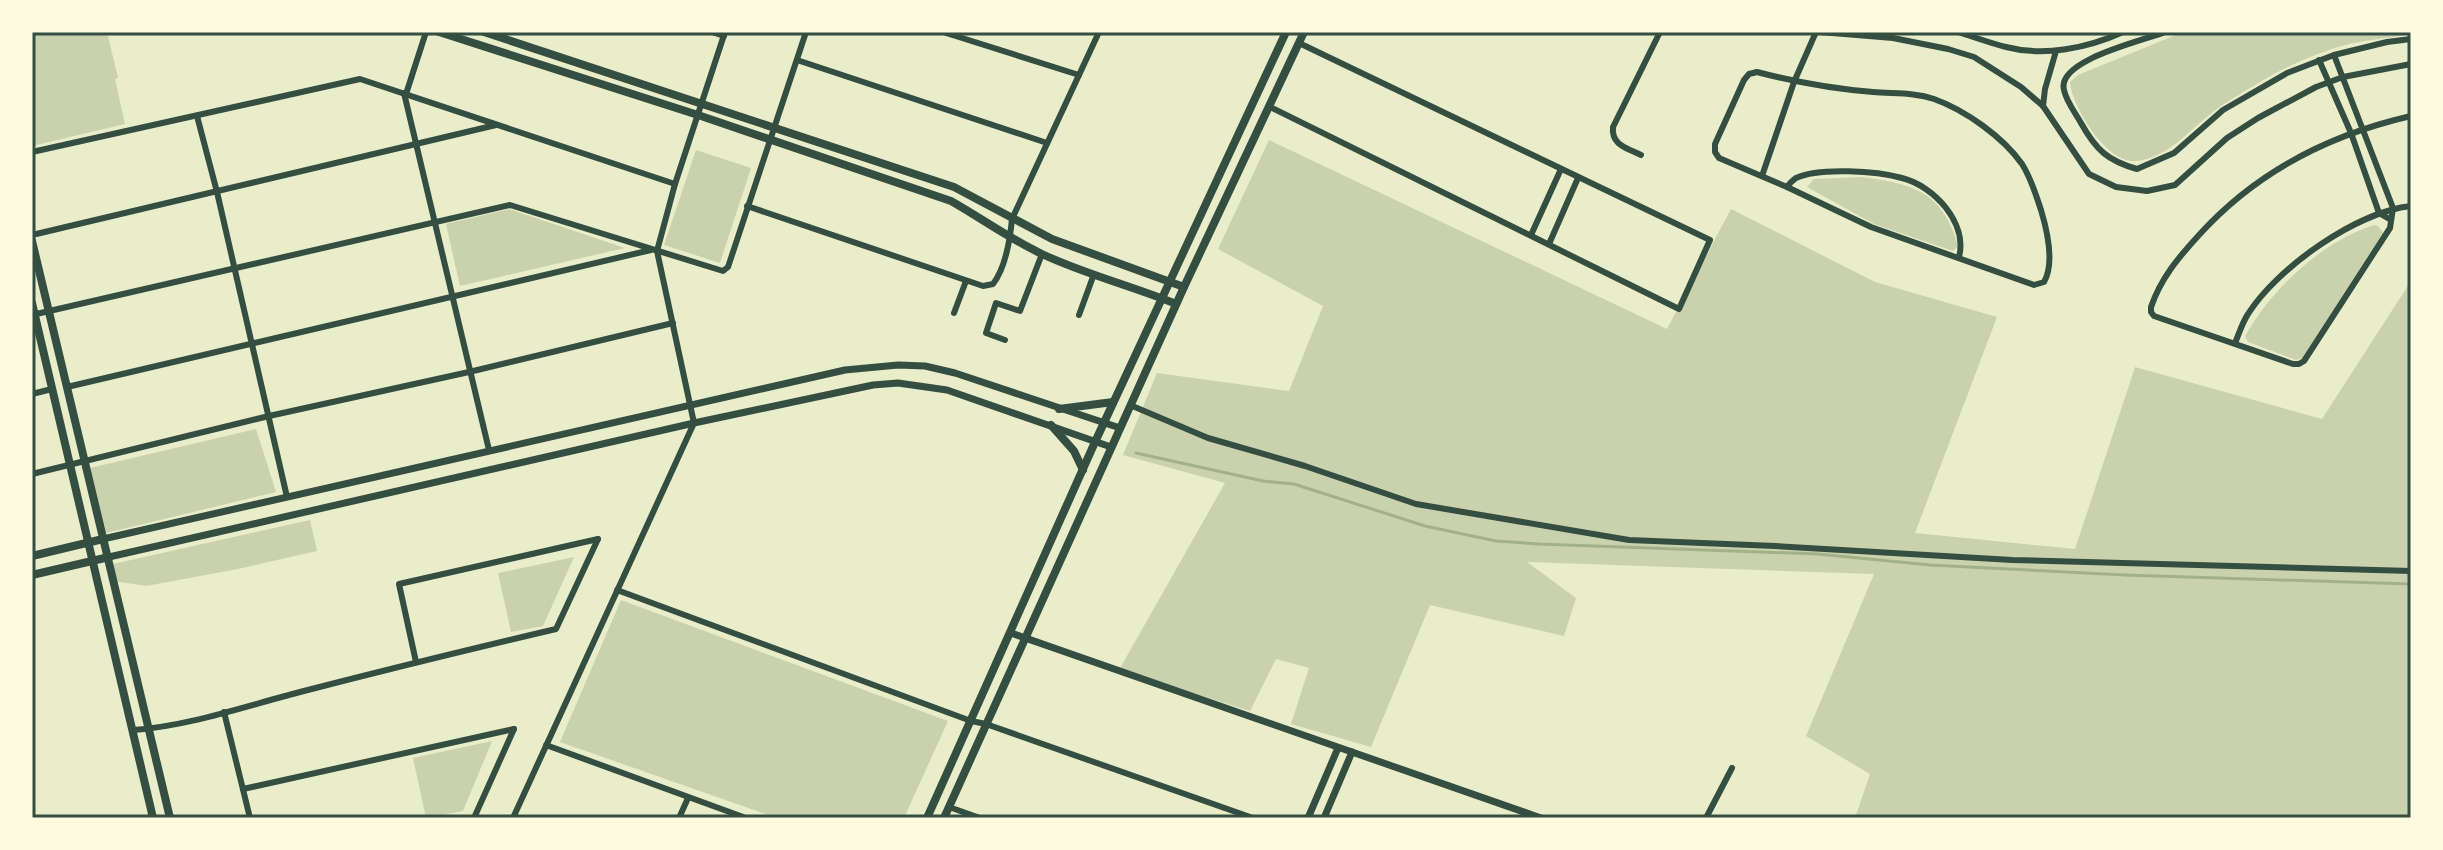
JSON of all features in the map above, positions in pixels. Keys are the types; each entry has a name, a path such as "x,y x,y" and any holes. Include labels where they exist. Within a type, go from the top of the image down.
{"main road":[{"path":"439,32 772,139 951,201 1042,254 1176,304"},
{"path":"484,32 954,187 1052,239 1184,287"},
{"path":"927,818 1113,402 1286,32"},
{"path":"944,818 1176,304 1304,32"},
{"path":"32,238 170,818"},
{"path":"32,303 153,818"},
{"path":"1059,409 1113,402"},
{"path":"1051,425 1074,451 1083,470"},
{"path":"32,556 103,539"},
{"path":"32,575 109,557"}],"street":[{"path":"426,32 405,93 489,450"},
{"path":"513,818 694,423 655,250 724,34 712,32"},
{"path":"33,314 510,205 723,271 728,267 806,32"},
{"path":"943,32 1079,75"},
{"path":"747,206 966,281 983,286 993,284 999,277 1012,219 1099,32"},
{"path":"1641,155 1615,143 1613,127 1660,32"},
{"path":"1762,176 1794,82 1818,32 1893,38 1974,57 2021,87 2043,106 2089,174 2116,187 2147,191 2175,185 2227,138 2274,109 2328,83 2343,77 2411,64"},
{"path":"1958,32 2008,48 2037,51 2056,51 2117,33"},
{"path":"2165,32 2084,61 2070,70 2064,80 2063,90 2085,130 2102,153 2116,163 2137,169 2174,153 2223,110 2287,73 2334,55 2411,39"},
{"path":"1270,107 1679,309 1710,240 1299,43"},
{"path":"2043,106 2056,51"},
{"path":"2334,55 2364,128 2393,208 2390,228 2304,361 2293,364 2154,316 2151,307 2171,266 2207,226 2248,188 2316,147 2364,128 2411,116"},
{"path":"797,60 1047,143"},
{"path":"2319,60 2351,133 2379,213 2391,220"},
{"path":"1757,72 1794,82 1906,93 1935,99 1971,118 2002,142 2022,165 2043,215 2049,274 2044,282 2034,285 1871,227 1719,158 1715,144 1749,74 1757,72"},
{"path":"32,152 360,79 675,184"},
{"path":"197,116 287,497"},
{"path":"32,238 496,125"},
{"path":"1531,235 1561,169"},
{"path":"1787,187 1795,178 1823,172 1903,178 1925,189 1951,215 1959,231 1962,248 1959,257"},
{"path":"1549,244 1578,178"},
{"path":"2235,343 2248,314 2280,277 2326,240 2379,213 2411,206"},
{"path":"67,387 655,250"},
{"path":"1005,340 986,333 996,303 1020,311 1042,254"},
{"path":"1079,315 1094,274"},
{"path":"954,313 966,281"},
{"path":"32,474 673,323"},
{"path":"103,539 845,370 898,365 940,369 1120,428"},
{"path":"980,401 986,383"},
{"path":"109,557 873,385 922,385 947,390 1111,447"},
{"path":"32,394 52,389"},
{"path":"1130,405 1208,438 1305,466 1416,504 1629,540 2012,560 2411,571"},
{"path":"133,730 224,712 556,629 598,539 399,584 416,662"},
{"path":"617,590 971,721 1253,818"},
{"path":"1011,633 1541,818"},
{"path":"224,712 250,818"},
{"path":"243,789 514,729 474,818"},
{"path":"546,745 746,818"},
{"path":"1308,818 1338,748"},
{"path":"1324,818 1352,752"},
{"path":"1706,818 1732,768"},
{"path":"679,818 688,798"},
{"path":"949,807 980,818"}],"green space":[{"path":"32,32 107,32 125,124 32,146"},
{"path":"2183,32 2411,34 2351,44 2304,60 2268,77 2224,104 2158,155 2136,161 2125,159 2103,144 2093,132 2077,105 2070,82 2078,75"},
{"path":"1269,140 1667,329 1731,209 1875,282 1997,317 1915,533 2075,549 2135,367 2322,419 2411,281 2411,818 1855,818 1870,774 1806,736 1874,574 1527,562 1576,598 1564,636 1430,605 1371,747 1291,724 1309,668 1276,659 1250,711 1119,670 1225,483 1123,455 1157,373 1289,391 1323,306 1218,249"},
{"path":"696,150 751,168 720,263 664,245"},
{"path":"1862,177 1911,187 1923,194 1943,213 1958,246 1953,251 1874,224 1807,187 1814,179"},
{"path":"509,209 625,248 460,286 446,224"},
{"path":"2374,225 2383,233 2302,358 2296,360 2248,342 2245,336 2256,318 2300,269 2335,243"},
{"path":"256,429 276,492 102,534 90,468"},
{"path":"310,520 317,551 146,586 114,581 113,564"},
{"path":"574,557 543,626 511,632 498,573"},
{"path":"621,600 948,721 904,818 777,818 560,742"},
{"path":"492,741 463,811 426,818 413,758"}],"waterway":[{"path":"1136,453 1263,481 1294,484 1425,526 1496,541 1818,554 1930,565 2125,575 2411,584"}]}
